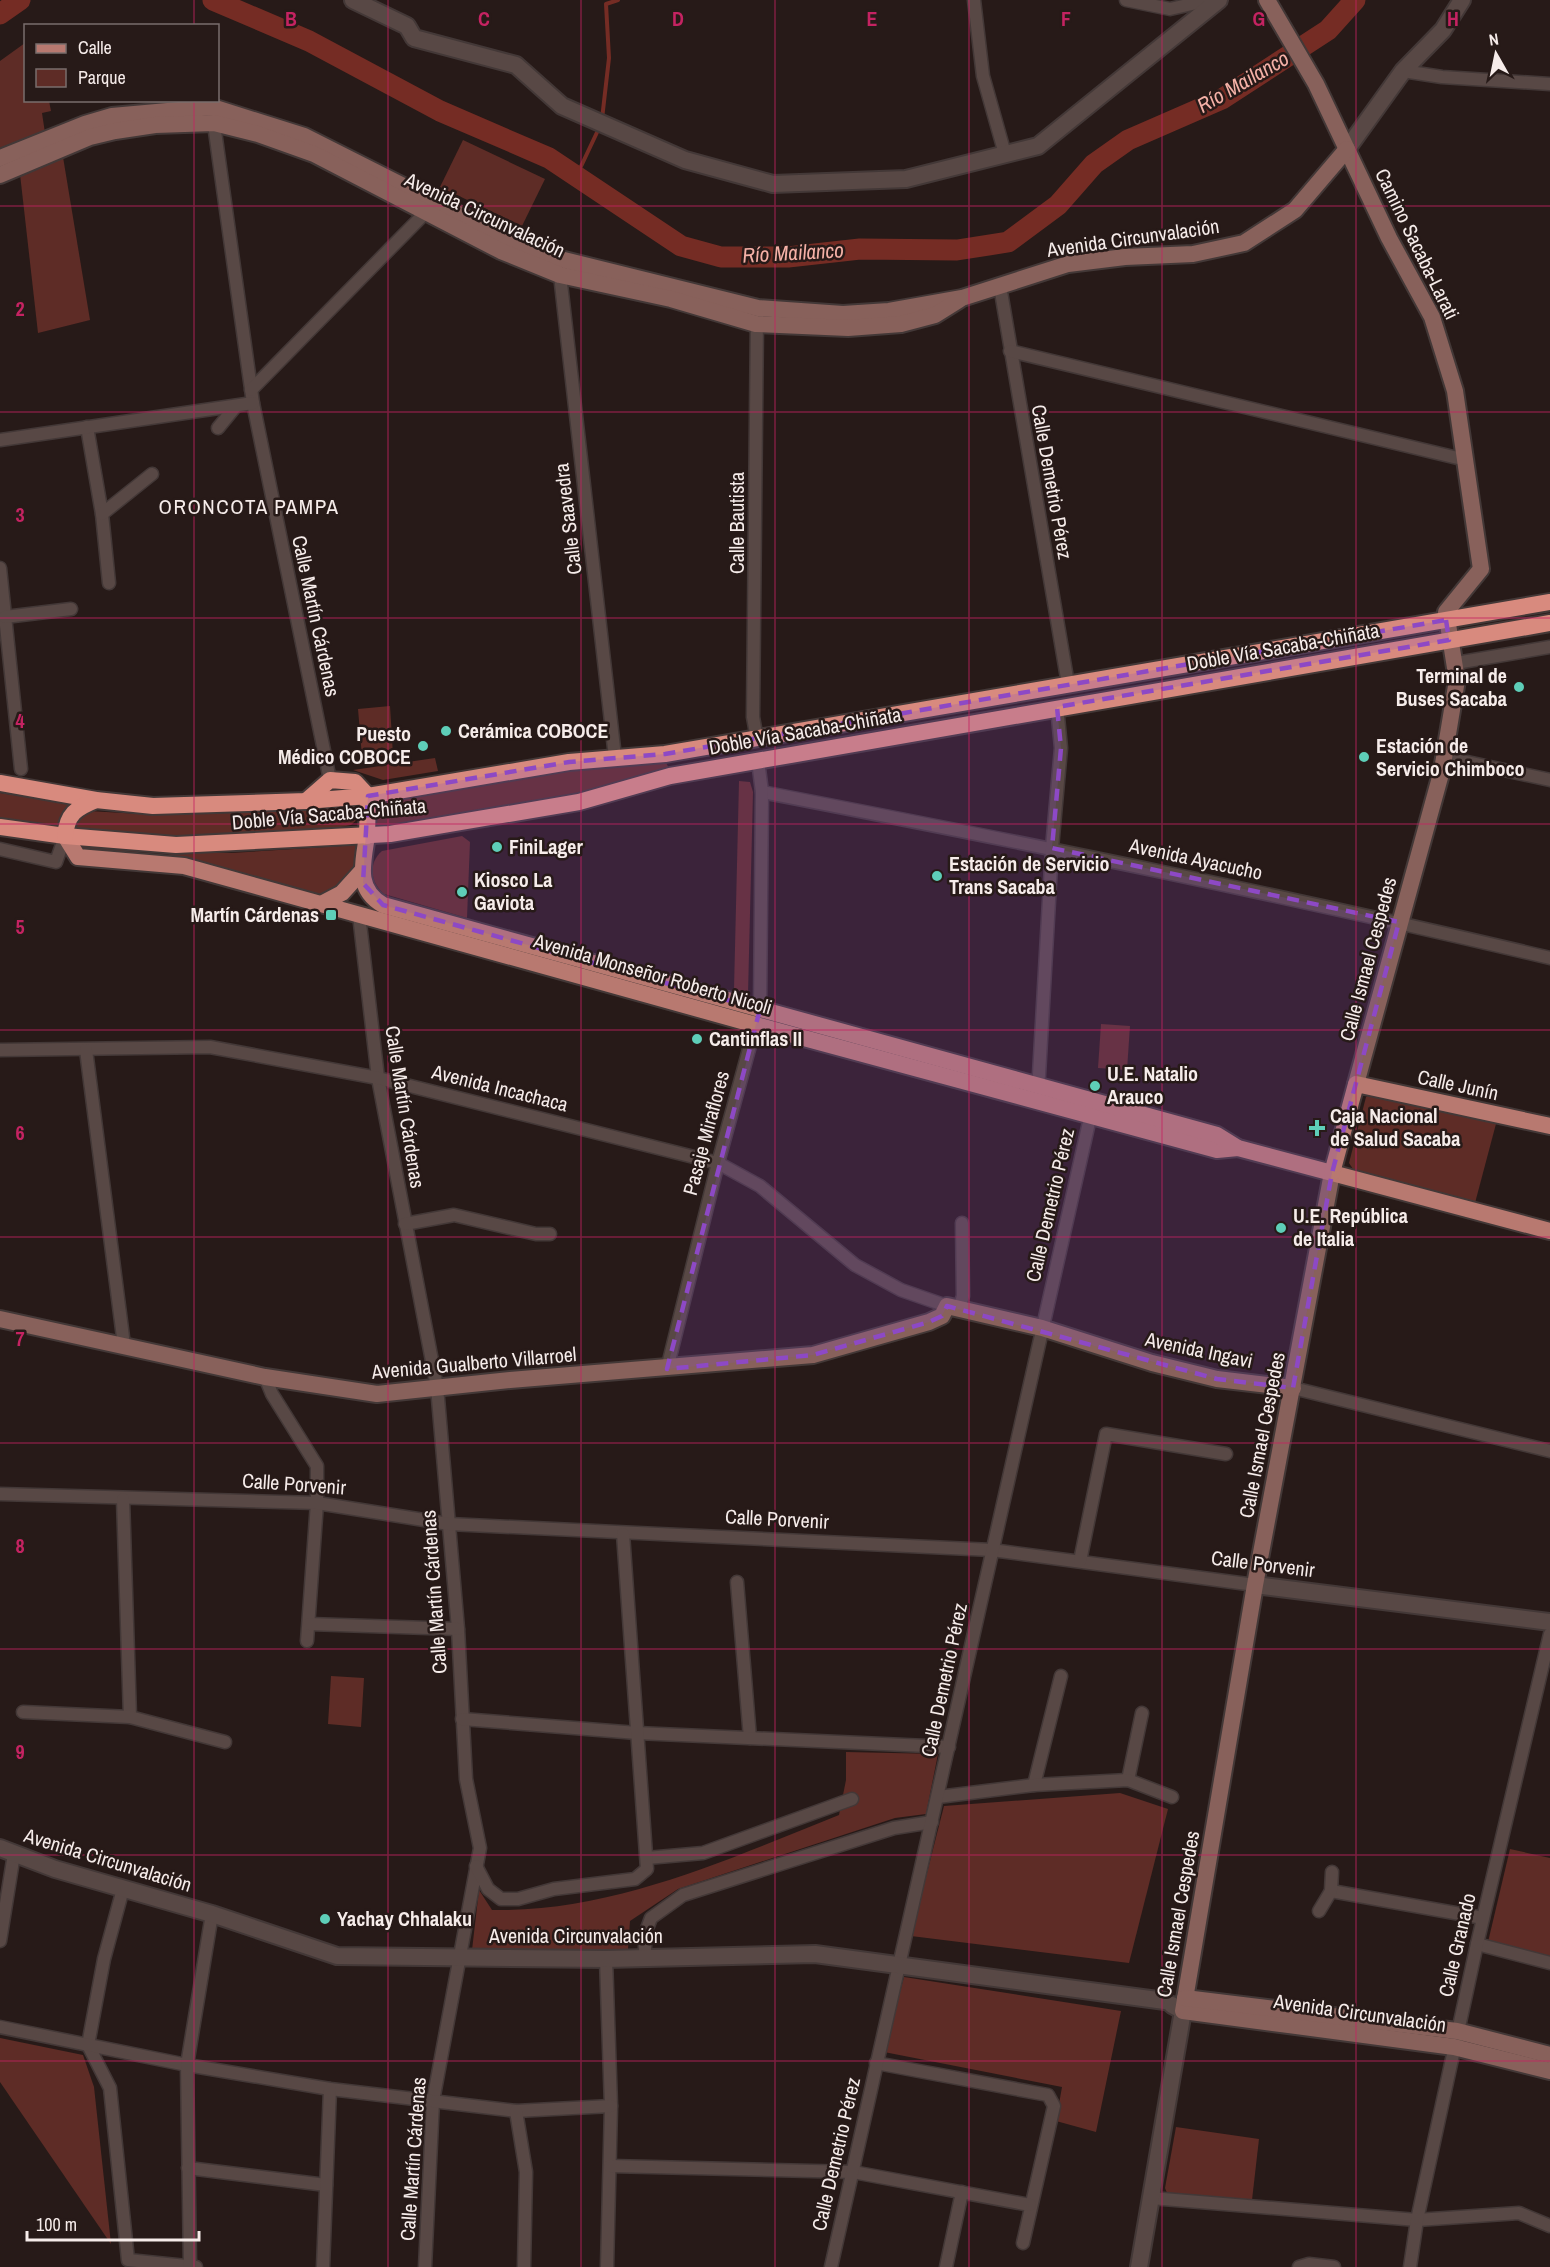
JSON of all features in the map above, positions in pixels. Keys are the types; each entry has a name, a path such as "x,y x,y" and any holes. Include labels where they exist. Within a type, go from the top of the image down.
{"highway":[{"name":"Doble Vía Sacaba-Chiñata","path":"0,783 96,800 153,806 306,801 368,796 569,762 665,754 758,739 1550,602"},
{"name":"Doble Vía Sacaba-Chiñata","path":"0,827 65,836 176,845 400,833 567,804 670,776 1550,623"},
{"path":"306,801 330,780 355,782 368,796 367,836"},
{"path":"65,836 68,818 73,811 96,800"}],"main road":[{"name":"Camino Sacaba-Larati","path":"1267,0 1316,84 1389,238 1432,317 1455,392 1481,569 1446,612 1446,620"},
{"name":"Avenida Circunvalación","path":"0,158 115,131 213,115 314,154 431,207 560,259 757,316"},
{"name":"Avenida Circunvalación","path":"0,175 58,143"},
{"name":"Avenida Circunvalación","path":"431,207 501,250 560,275 757,316 848,328 901,324 935,315 963,298 1068,264 1125,256 1192,254 1244,243 1295,210 1347,149"},
{"name":"Calle Ismael Cespedes","path":"1184,2004 1255,1585 1332,1173 1444,757 1455,698 1456,663 1446,620"},
{"name":"Avenida Monseñor Roberto Nicoli","path":"65,836 72,851 78,857 158,861 184,866 359,915 758,1017 1093,1109 1217,1150 1238,1148 1550,1231"},
{"path":"321,904 342,893 362,871 367,836"},
{"name":"Avenida Monseñor Roberto Nicoli","path":"362,871 367,891 383,905 758,1017"},
{"name":"Calle Junín","path":"1356,1084 1550,1126"},
{"name":"Avenida Gualberto Villarroel","path":"0,1319 265,1377 377,1394 437,1387 667,1369 734,1360 813,1355 929,1322 942,1316 953,1307"},
{"name":"Avenida Ingavi","path":"953,1307 1042,1328 1152,1364 1217,1379 1293,1388"},
{"name":"Avenida Circunvalación","path":"1184,2004 1456,2039 1550,2055"},
{"name":"Avenida Circunvalación","path":"1456,2039 1550,2071"}],"street":[{"path":"353,0 407,26 414,38 516,65 562,106 685,160 773,184 906,179 1038,146 1219,0"},
{"path":"974,0 983,76 1005,154"},
{"path":"1126,0 1170,9 1210,0"},
{"path":"1347,149 1403,71 1443,30 1462,0"},
{"path":"1403,71 1442,77 1550,84"},
{"name":"Calle Martín Cárdenas","path":"213,115 253,403 330,780"},
{"path":"251,390 431,207"},
{"name":"Calle Saavedra","path":"560,275 615,758"},
{"name":"Calle Demetrio Pérez","path":"1000,286 1068,684"},
{"name":"Calle Bautista","path":"757,316 753,717 758,739"},
{"path":"1010,351 1466,460"},
{"path":"0,440 253,403"},
{"path":"218,428 236,406"},
{"path":"87,427 102,514 109,583"},
{"path":"102,514 152,474"},
{"path":"0,568 21,769"},
{"path":"5,617 71,609"},
{"path":"1456,663 1550,647"},
{"path":"1037,1094 1052,848 1061,748 1057,707"},
{"path":"1444,757 1550,780"},
{"name":"Pasaje Miraflores","path":"667,1369 718,1163 758,1017 762,792 758,761"},
{"name":"Avenida Ayacucho","path":"762,792 1052,848 1399,922 1550,958"},
{"path":"0,849 56,862 65,836"},
{"name":"Calle Martín Cárdenas","path":"359,915 378,1078 437,1387 458,1629 466,1779 480,1848 433,2101 425,2267"},
{"name":"Avenida Incachaca","path":"0,1050 210,1047 378,1078 718,1163 760,1186 855,1264 901,1290 953,1307"},
{"path":"86,1050 124,1345"},
{"name":"Calle Demetrio Pérez","path":"831,2267 1093,1109"},
{"path":"405,1224 453,1215 536,1234 550,1234"},
{"path":"953,1307 963,1296 962,1222"},
{"path":"265,1377 272,1394 317,1466 317,1503 307,1641"},
{"name":"Avenida Ingavi","path":"1293,1388 1550,1451"},
{"path":"1080,1561 1106,1434 1226,1454"},
{"name":"Calle Porvenir","path":"0,1494 317,1503 449,1524 993,1550 1550,1622"},
{"path":"123,1499 130,1717"},
{"path":"476,1866 488,1888 501,1899 518,1899 554,1889 635,1879 647,1869 623,1534"},
{"path":"738,1582 750,1738"},
{"path":"309,1624 458,1629"},
{"name":"Calle Granado","path":"1410,2267 1417,2220 1476,1944 1550,1634"},
{"path":"1034,1785 1061,1676"},
{"path":"23,1712 130,1717 225,1742"},
{"path":"1128,1780 1142,1713"},
{"path":"462,1719 637,1733 949,1747"},
{"path":"938,1797 1034,1785 1128,1780 1172,1797"},
{"path":"647,1858 703,1853 852,1799"},
{"path":"645,1958 645,1934 651,1918 683,1895 894,1828 932,1822"},
{"path":"0,1941 7,1851"},
{"name":"Avenida Circunvalación","path":"7,1851 55,1869 212,1914 337,1956 606,1959 815,1954 1184,2004"},
{"path":"1319,1911 1331,1891 1332,1872"},
{"path":"123,1888 104,1959 88,2045 110,2088 128,2260 196,2267"},
{"path":"1331,1891 1483,1917"},
{"path":"190,2266 187,2065 212,1914"},
{"path":"1476,1944 1550,1963"},
{"path":"606,1959 611,2106 607,2267"},
{"name":"Calle Ismael Cespedes","path":"1139,2267 1184,2004"},
{"path":"0,2027 187,2065 330,2089 516,2111 611,2106"},
{"path":"876,2063 1048,2095 1054,2106 1023,2243"},
{"path":"323,2267 330,2089"},
{"path":"516,2111 526,2172 524,2267"},
{"path":"610,2166 853,2172 1030,2205"},
{"path":"188,2168 326,2185"},
{"path":"945,2267 962,2192"},
{"path":"1151,2198 1417,2220 1519,2213 1550,2226"},
{"path":"1299,2267 1309,2264 1334,2267"}],"highlighted area":[{"path":"1446,620 1449,640 1057,707 1061,748 1052,848 1399,922 1332,1173 1293,1388 1217,1379 947,1306 942,1316 929,1322 813,1355 667,1369 760,1009 383,905 363,883 368,796 569,762 665,754"}],"green space":[{"path":"24,44 24,102 49,102 51,111 42,113 45,133 0,149 0,61"},
{"path":"463,140 545,179 522,226 440,187"},
{"path":"63,157 90,320 38,333 20,174"},
{"path":"390,706 393,755 362,757 358,709"},
{"path":"435,758 438,771 383,780 353,770"},
{"path":"666,763 669,768 574,796 375,830 375,802 561,770"},
{"path":"739,781 750,782 753,792 748,994 734,989"},
{"path":"0,793 72,804 60,819 58,829 0,819"},
{"path":"363,804 363,814 351,825 341,827 197,839 72,831 74,820 89,811 158,815 269,812"},
{"path":"462,836 470,842 467,918 384,894 376,884 372,872 374,861 382,851"},
{"path":"74,844 182,852 231,853 358,845 354,865 348,878 319,896 164,853 119,851 90,855"},
{"path":"1101,1024 1130,1026 1127,1070 1098,1068"},
{"path":"1371,1094 1497,1120 1475,1203 1353,1169 1349,1163 1366,1097"},
{"path":"331,1676 364,1678 361,1727 328,1724"},
{"path":"846,1752 938,1754 926,1814 895,1818 678,1889 630,1921 628,1949 472,1950 479,1890 492,1910 537,1908 582,1902 670,1880 839,1815 846,1780"},
{"path":"1120,1793 1168,1809 1129,1963 911,1936 944,1806"},
{"path":"1510,1849 1550,1858 1550,1960 1488,1942"},
{"path":"904,1977 1121,2011 1096,2132 1056,2121 1062,2087 884,2052"},
{"path":"0,2038 83,2055 94,2087 111,2244 0,2082"},
{"path":"1176,2127 1259,2139 1252,2200 1167,2193 1165,2188"}],"waterway":[{"name":"Río Mailanco","path":"0,14 20,0"},
{"name":"Río Mailanco","path":"213,0 309,41 440,111 549,158 681,246 721,257 788,257 860,249 957,250 1008,242 1058,205 1094,164 1128,140 1222,99 1328,30 1355,0"},
{"path":"602,119 609,58 606,4 618,0"},
{"path":"576,177 600,126"}],"place":[{"name":"Terminal de Buses Sacaba","path":"1519,687"},
{"name":"Cerámica COBOCE","path":"446,731"},
{"name":"Puesto Médico COBOCE","path":"423,746"},
{"name":"Estación de Servicio Chimboco","path":"1364,757"},
{"name":"FiniLager","path":"497,847"},
{"name":"Estación de Servicio Trans Sacaba","path":"937,876"},
{"name":"Kiosco La Gaviota","path":"462,892"},
{"name":"Martín Cárdenas","path":"331,915"},
{"name":"Cantinflas II","path":"697,1039"},
{"name":"U.E. Natalio Arauco","path":"1095,1086"},
{"name":"Caja Nacional de Salud Sacaba","path":"1317,1128"},
{"name":"U.E. República de Italia","path":"1281,1228"},
{"name":"Yachay Chhalaku","path":"325,1919"}],"district":[{"name":"ORONCOTA PAMPA","path":"249,507"}]}
